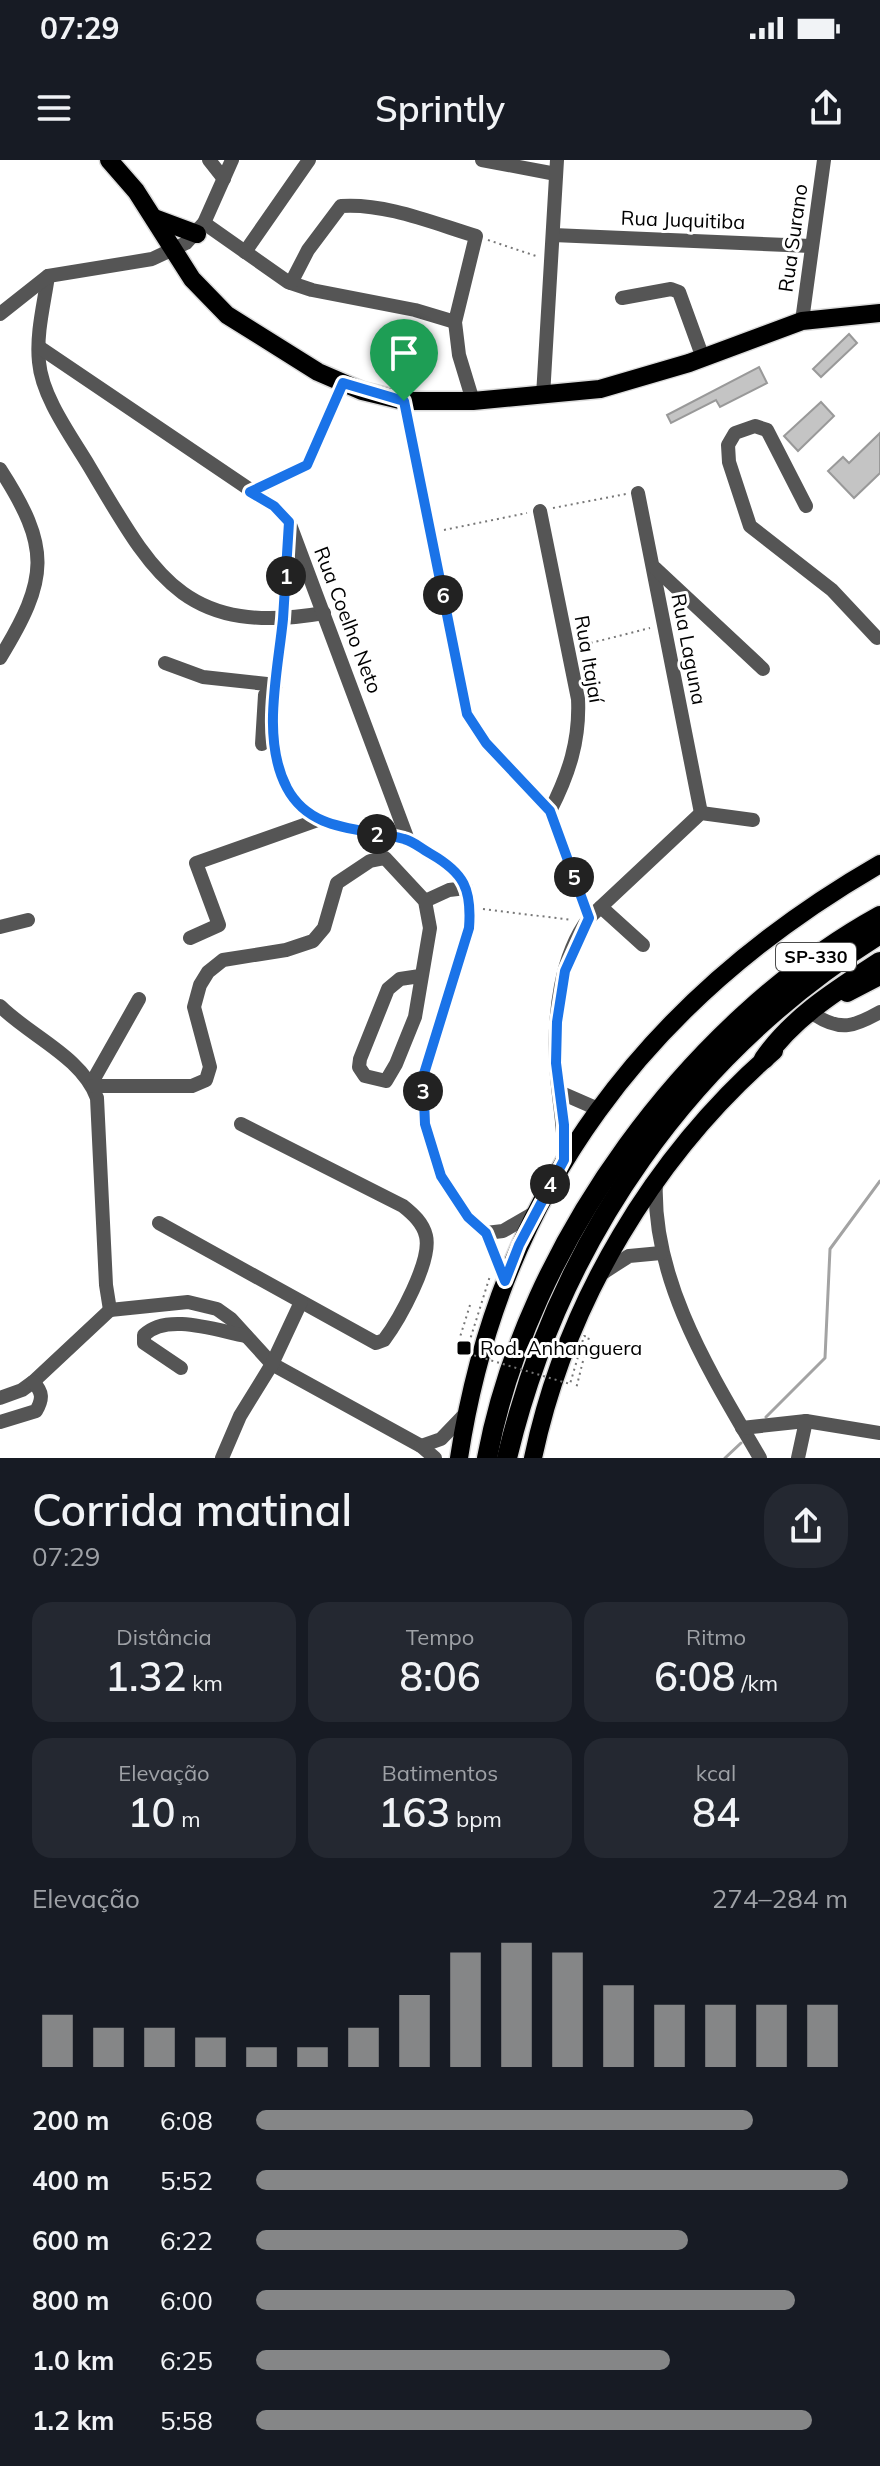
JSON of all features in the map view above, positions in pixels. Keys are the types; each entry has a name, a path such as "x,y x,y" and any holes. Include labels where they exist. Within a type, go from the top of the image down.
{"highway":[{"name":"SP-330","path":"487,1458 514,1361 541,1297 569,1238 625,1148 655,1107 695,1063 756,1004 824,950 880,916"},
{"name":"SP-330","path":"507,1458 529,1377 562,1294 629,1172 686,1099 769,1015 836,963 880,934"},
{"path":"764,1059 780,1036 810,1010 880,962"}],"main road":[{"path":"109,160 154,218 192,279 227,315 295,361 343,383 404,401 473,401 543,396 623,384 802,321 880,313"},
{"path":"154,218 200,229"},
{"path":"459,1458 466,1413 483,1344 505,1281 534,1213 598,1109 653,1043 719,978 793,919 880,864"},
{"path":"533,1458 554,1383 575,1327 600,1274 656,1180 734,1087 764,1059 815,1015 845,994 880,976"}],"street":[{"path":"209,160 224,179"},
{"path":"0,314 48,276 152,259 173,251 200,229 232,160"},
{"path":"245,252 309,160"},
{"path":"482,160 556,167 543,396"},
{"name":"Rua Surano","path":"802,321 824,160"},
{"path":"291,283 308,250 341,206 362,205 383,209 476,236 455,322 459,355 473,401"},
{"path":"200,229 245,252 291,283 415,310 455,322"},
{"name":"Rua Juquitiba","path":"553,235 811,246"},
{"path":"48,276 39,364 54,404 119,518 146,557 176,590 194,601 230,615 283,620 324,613"},
{"path":"622,298 671,289 679,292 703,358"},
{"name":"Rua Coelho Neto","path":"39,347 274,506 289,522 408,840"},
{"path":"404,401 467,714 486,743 550,811 587,920"},
{"path":"806,506 767,430 755,426 735,433 730,439 728,452 750,526 832,590 872,633 880,615"},
{"path":"0,469 28,514 39,551 38,574 31,599 0,658"},
{"name":"Rua Laguna","path":"638,493 701,813"},
{"name":"Rua Itajaí","path":"540,511 578,699 577,740 562,789 550,811"},
{"path":"289,522 276,685 276,751 282,778 295,801 318,820 360,832 408,840 459,873 466,888 471,907 461,962 426,1066 422,1099 425,1124 441,1176 468,1217 486,1233 505,1281"},
{"path":"654,568 763,669"},
{"path":"659,601 679,592"},
{"path":"165,663 203,677 276,685"},
{"path":"262,744 265,695 276,685"},
{"path":"564,1160 564,1125 556,1063 560,997 565,971 587,920 701,813 753,820"},
{"path":"190,938 219,925 196,863 318,820"},
{"path":"92,1085 192,1086 206,1080 210,1067 194,1007 208,972 223,960 286,950 313,941 324,928 337,883 352,871 378,858 385,858 425,901 430,928 415,1017 390,1076 386,1081 365,1076 359,1067 360,1059 388,989 400,979 420,976"},
{"path":"425,901 449,890 466,888"},
{"path":"601,907 643,945"},
{"path":"0,927 28,920"},
{"path":"92,1085 139,999"},
{"path":"0,1006 61,1055 92,1085 100,1109 106,1285 110,1310"},
{"path":"815,1015 828,1023 848,1027 880,1012"},
{"path":"559,1092 598,1109"},
{"path":"159,1223 364,1338 376,1343 384,1340 424,1261 426,1234 413,1214 403,1206 241,1124"},
{"path":"656,1180 656,1217 661,1253 688,1323 760,1458"},
{"path":"486,1233 503,1231 534,1213"},
{"path":"600,1274 629,1256 661,1253"},
{"path":"222,1458 240,1416 272,1364 301,1302"},
{"path":"0,1398 33,1382 110,1310 203,1303 217,1309 272,1364 421,1446 435,1458"},
{"path":"181,1368 144,1343 144,1335 151,1328 181,1324 246,1336"},
{"path":"0,1422 36,1411 42,1401 41,1389 33,1382"},
{"path":"421,1446 441,1439 466,1413"},
{"path":"742,1428 806,1421 880,1433"},
{"path":"798,1458 806,1421"}],"path":[{"path":"476,236 552,261"},
{"path":"250,492 307,465 343,383"},
{"path":"568,648 663,625"},
{"path":"471,907 587,920"},
{"path":"464,1363 497,1255"},
{"path":"470,1305 456,1350 570,1384 584,1336 589,1337 576,1389 562,1386 580,1334"}],"building":[{"path":"849,334 857,343 821,377 813,369"},
{"path":"759,367 767,383 720,407 716,400 671,423 667,415"},
{"path":"821,402 834,416 798,451 784,436"},
{"path":"880,433 880,473 854,498 828,471 843,457 849,463"}],"waterway":[{"path":"766,1417 825,1358 830,1249 880,1181"},
{"path":"725,1458 741,1443"}],"place":[{"name":"Rod. Anhanguera","path":"464,1348"}],"route":[{"path":"343,383 404,401 467,714 486,743 550,811 589,918 565,971 557,1022 556,1063 564,1125 564,1160 534,1213 505,1281 486,1233 468,1217 441,1176 425,1124 422,1099 429,1054 448,1005 469,928 471,907 466,888 459,873 408,840 360,832 318,820 295,801 288,790 276,751 275,706 289,522 274,506 250,492 307,465 343,383"}]}
